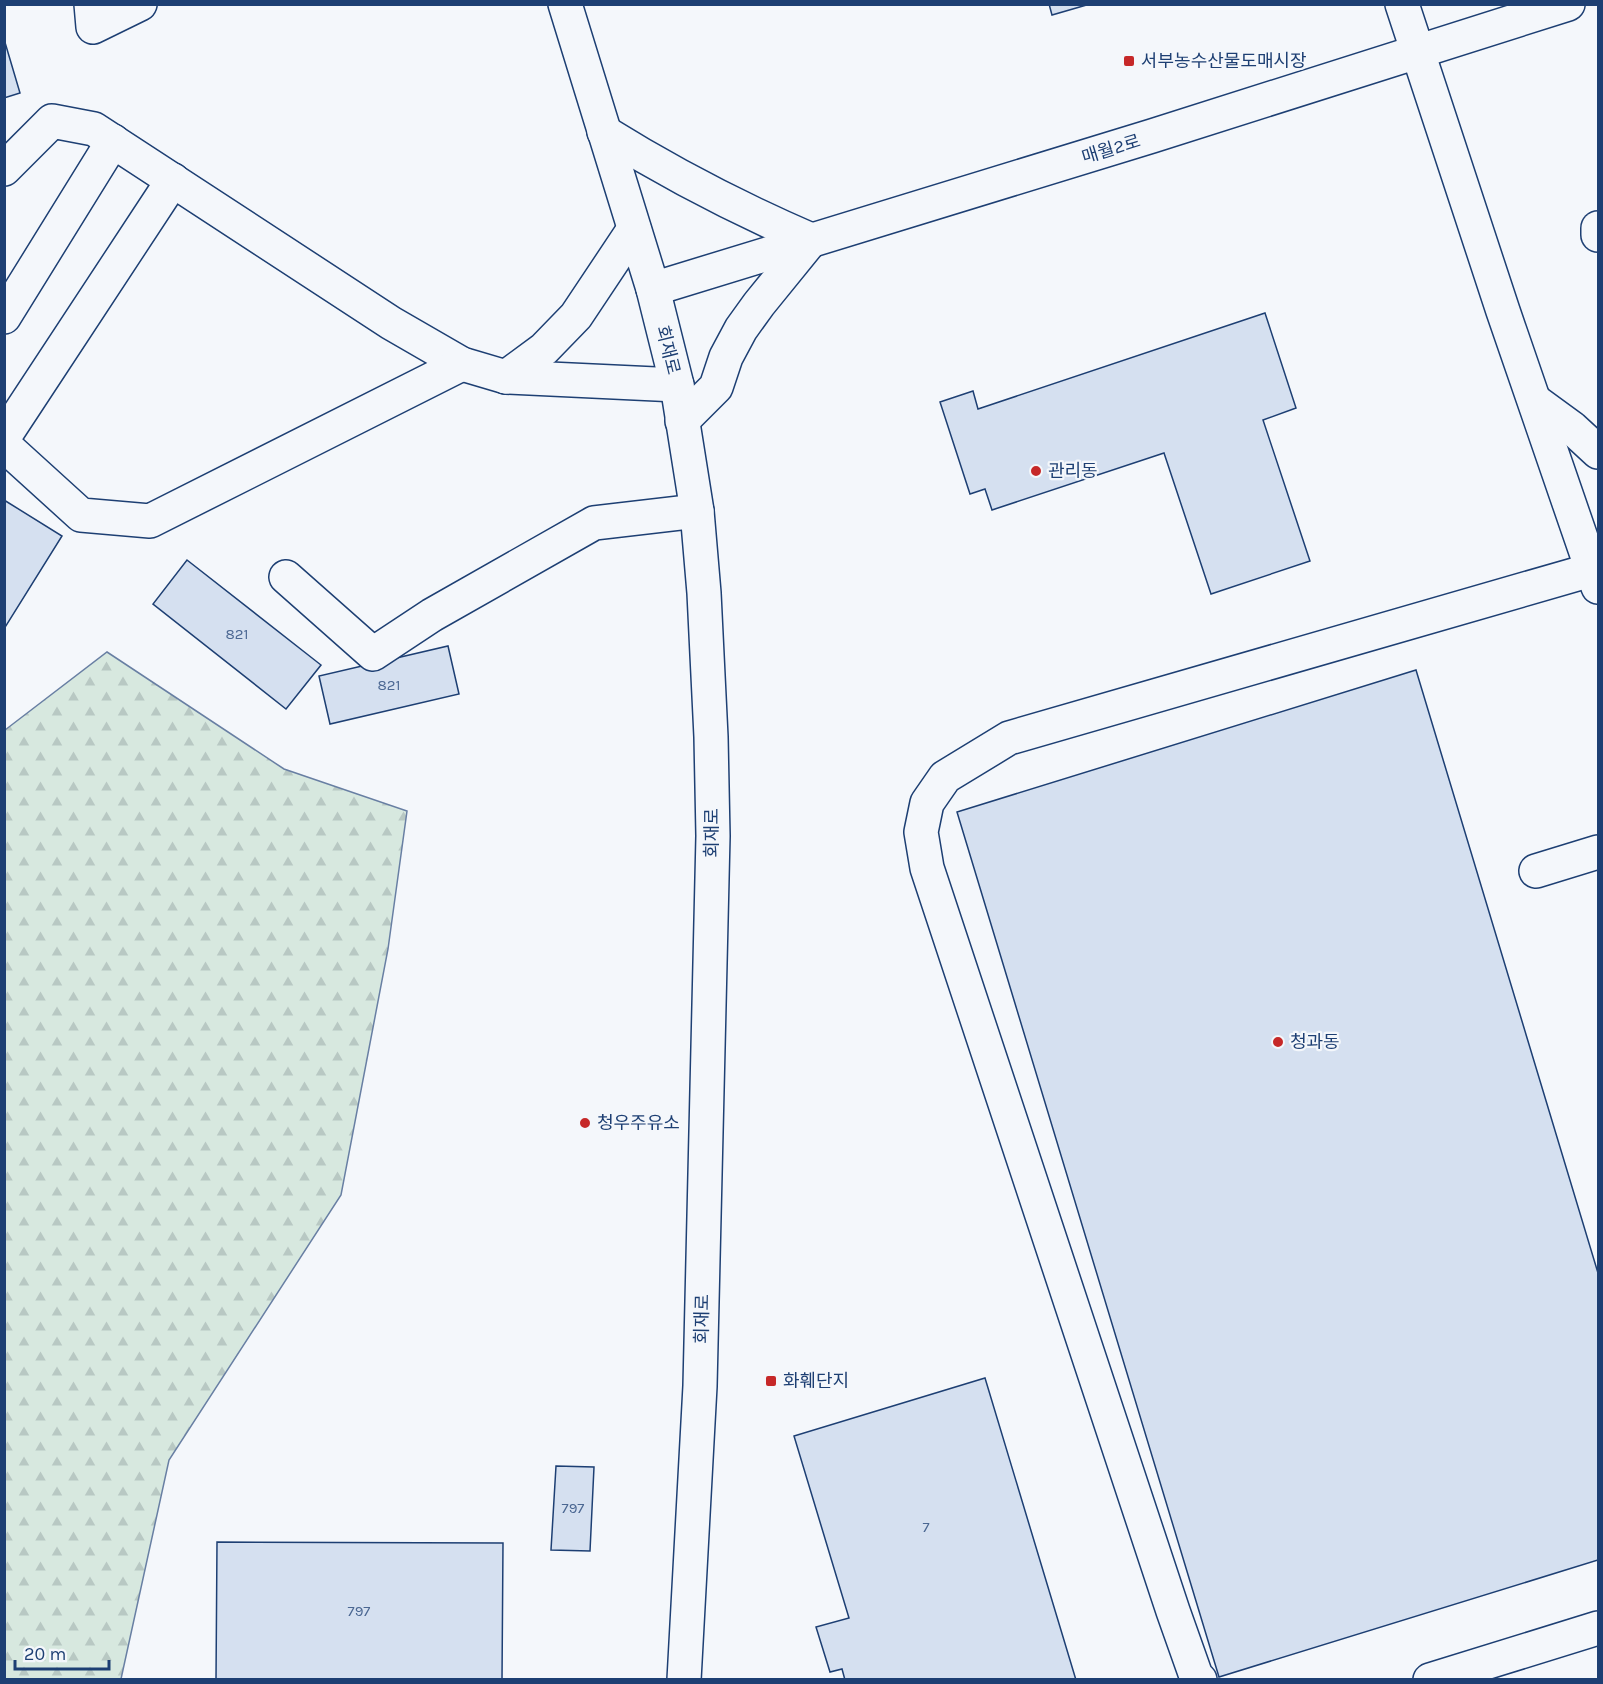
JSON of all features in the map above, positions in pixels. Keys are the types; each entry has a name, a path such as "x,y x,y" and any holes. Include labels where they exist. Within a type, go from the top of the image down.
{"street":[{"path":"91,4 93,27 140,4"},
{"name":"회재로","path":"565,4 653,289 677,385 697,511 709,701 713,836 700,1386 684,1680"},
{"path":"1200,1680 1196,1676 1173,1611 927,868 921,832 927,803 945,777 1009,738 1597,575 1535,401 1402,4"},
{"name":"매월2로","path":"653,289 1152,136 1568,4"},
{"path":"4,169 52,121 94,129 391,323 462,364 506,377 677,385"},
{"path":"604,132 702,190 811,240 741,329 726,357 716,387 682,421"},
{"path":"4,317 113,141"},
{"path":"4,436 173,180"},
{"path":"1599,228 1599,235"},
{"path":"506,377 543,349 576,316 634,229"},
{"path":"4,445 81,515 150,521 462,364"},
{"path":"1535,401 1572,428 1599,452"},
{"path":"286,577 373,654 432,615 594,523 697,511"},
{"path":"1536,871 1599,852"},
{"path":"1430,1680 1599,1628"}],"green space":[{"path":"107,652 284,769 407,811 388,949 341,1195 169,1460 121,1679 5,1679 5,730"}],"building":[{"path":"1049,4 1090,4 1052,15"},
{"path":"4,39 20,93 4,98"},
{"name":"관리동","path":"1265,313 1296,408 1263,420 1310,561 1211,594 1164,453 992,510 985,489 970,494 940,402 973,391 978,409"},
{"path":"4,500 62,536 4,629"},
{"path":"187,560 321,665 286,709 153,604"},
{"path":"448,646 459,694 330,724 319,676"},
{"name":"청과동","path":"1416,670 1598,1273 1598,1560 1219,1677 957,812"},
{"path":"985,1378 1076,1680 845,1680 842,1669 830,1672 816,1627 849,1618 794,1436"},
{"path":"556,1466 594,1467 590,1551 551,1550"},
{"path":"217,1542 503,1543 502,1680 216,1680"}],"place":[{"name":"서부농수산물도매시장","path":"1129,61"},
{"name":"관리동","path":"1036,471"},
{"name":"청과동","path":"1278,1042"},
{"name":"청우주유소","path":"585,1123"},
{"name":"화훼단지","path":"771,1381"}]}
